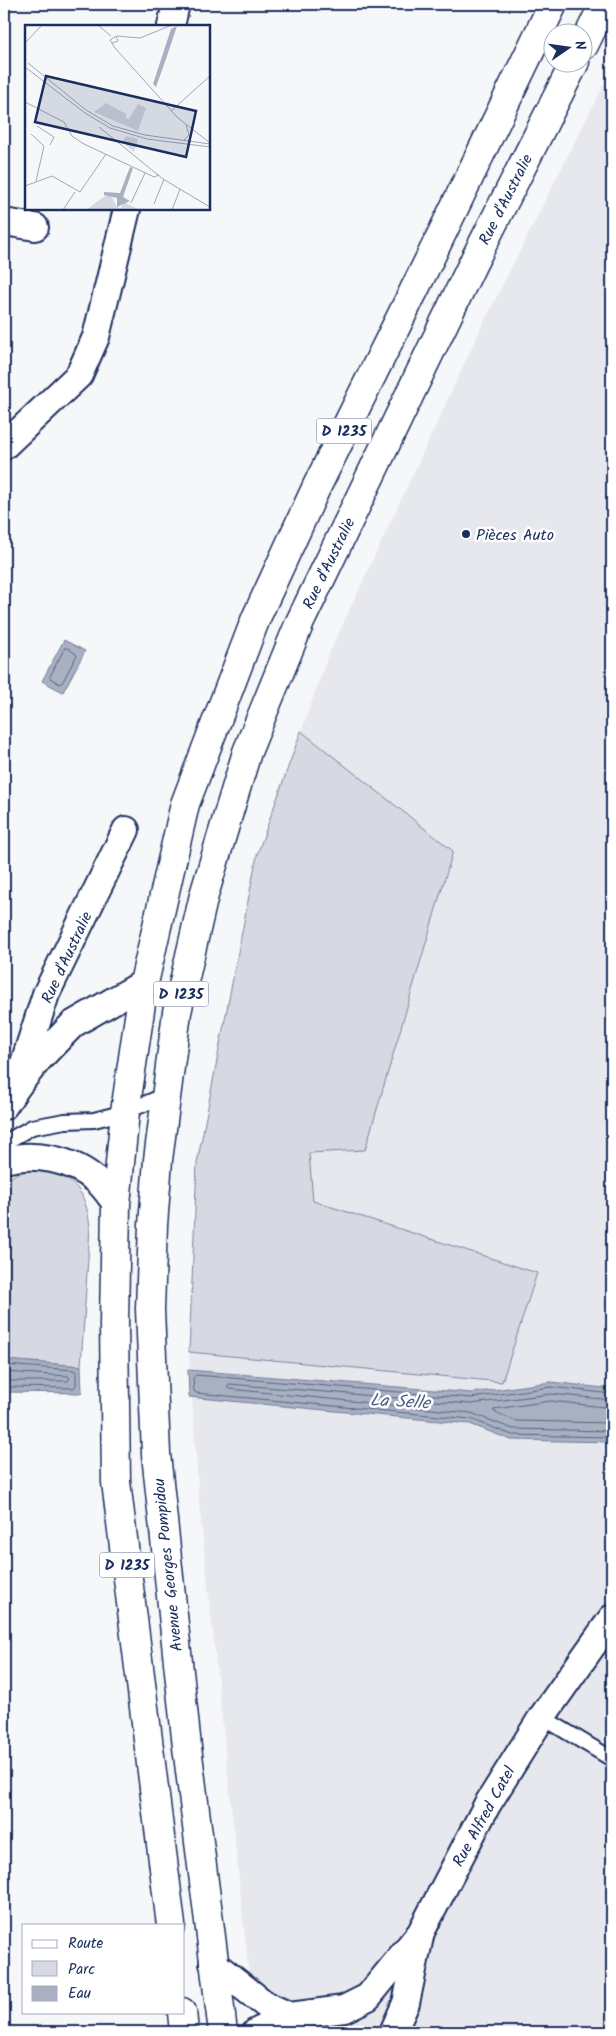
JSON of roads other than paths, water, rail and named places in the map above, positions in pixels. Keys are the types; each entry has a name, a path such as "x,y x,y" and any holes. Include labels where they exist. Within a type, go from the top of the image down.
{"main road":[{"name":"D 1235","path":"171,1924 116,1482 114,1324 116,1204 125,1112 144,983 185,804 256,618 316,488 435,249 553,4"},
{"path":"594,24 604,4"},
{"name":"Rue d'Australie","path":"166,1095 177,1012 204,895 247,752 304,613 569,72"},
{"name":"Avenue Georges Pompidou","path":"166,1095 155,1203 150,1300 156,1454 183,1709 223,2032"},
{"path":"182,2014 184,2032"}],"street":[{"path":"171,25 176,4"},
{"path":"4,446 79,375 96,337 127,210"},
{"path":"4,222 35,227"},
{"name":"Rue d'Australie","path":"10,1097 46,994 126,830"},
{"name":"Rue d'Australie","path":"10,1097 73,1024 144,983"},
{"path":"4,1160 44,1157 80,1169 97,1180 116,1204"},
{"name":"Rue Alfred Catel","path":"393,2032 406,2003 420,1932 487,1805 542,1717 612,1618"},
{"path":"256,2032 290,2016 344,2009 368,1997 420,1932"},
{"path":"214,1963 266,2005 290,2016"}],"lane":[{"path":"4,1143 32,1127 65,1121 94,1120 125,1112 166,1095"},
{"path":"542,1717 612,1759"}],"water":[{"path":"64,640 85,651 63,692 42,681"},
{"path":"4,1360 81,1366 82,1393 4,1392"},
{"name":"La Selle","path":"188,1370 472,1393 551,1382 612,1389 612,1442 511,1440 470,1424 189,1397"}],"place":[{"name":"Pièces Auto","path":"466,534"}]}
